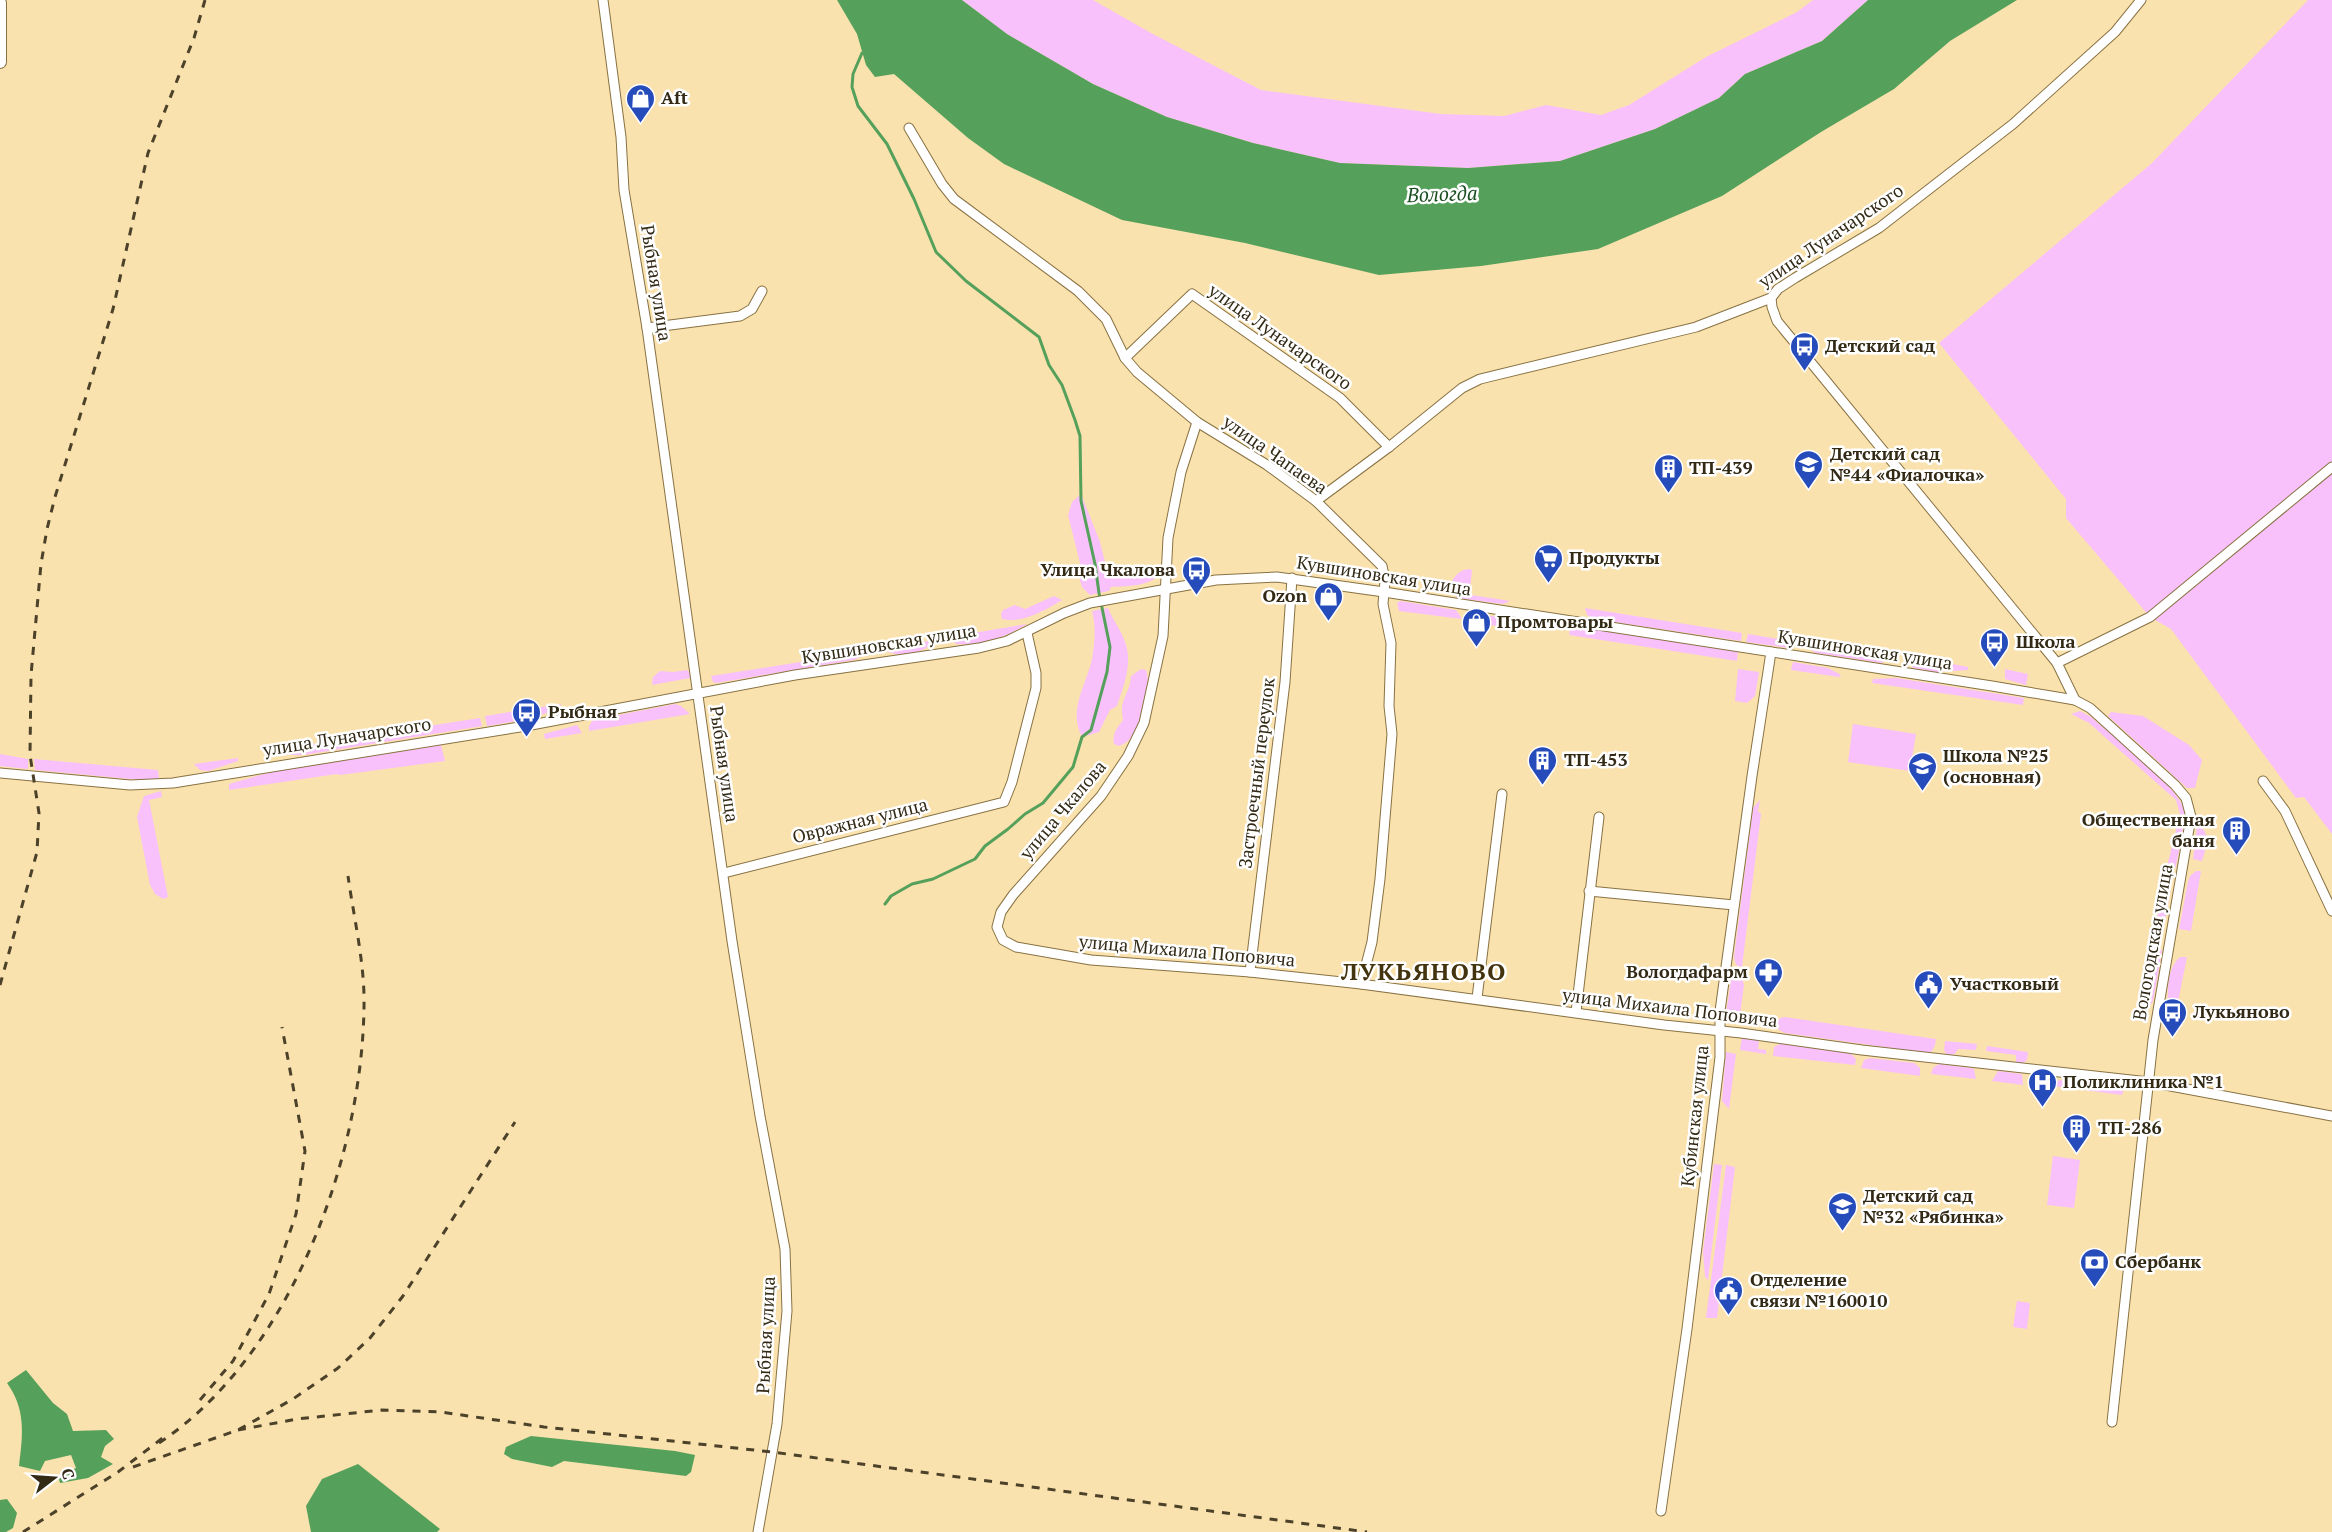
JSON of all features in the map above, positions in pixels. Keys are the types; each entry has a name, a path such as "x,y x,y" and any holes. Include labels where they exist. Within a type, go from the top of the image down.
{"main road":[{"path":"0,3 0,62"}],"street":[{"name":"Рыбная улица","path":"603,0 621,137 624,190 647,328 741,999 784,1240 787,1311 777,1424 758,1532"},
{"name":"улица Луначарского","path":"1316,501 1389,447 1462,388 1480,379 1696,327 1771,298 1795,278 1879,228 2013,124 2115,32 2141,0"},
{"name":"улица Чапаева","path":"909,128 954,200 1078,291 1106,320 1125,358 1137,372 1197,422 1267,465 1316,501 1378,560 1384,572 1383,604 1391,643 1389,706 1392,734 1380,879 1372,942 1361,984"},
{"path":"647,328 740,316 752,309 762,291"},
{"name":"улица Луначарского","path":"1125,358 1192,294 1340,398 1389,447"},
{"name":"Вологодская улица","path":"1771,298 1777,321 2057,663 2075,700 2090,708 2175,785 2186,798 2191,811 2191,825 2152,1040 2112,1422"},
{"name":"улица Чкалова","path":"1003,940 997,927 1000,912 1101,796 1128,756 1144,723 1163,636 1168,538 1181,472 1197,422"},
{"path":"2057,663 2150,617 2332,467"},
{"name":"Кувшиновская улица","path":"697,693 795,675 993,645 1027,633 1064,613 1090,603 1239,577 1292,578 2075,700"},
{"name":"Застроечный переулок","path":"1250,972 1285,682 1292,578"},
{"name":"Овражная улица","path":"724,873 1004,801 1012,782 1036,688 1036,673 1027,633"},
{"name":"Кубинская улица","path":"1661,1511 1687,1329 1720,1057 1720,1011 1771,652"},
{"name":"улица Луначарского","path":"0,773 130,785 173,783 526,726 697,693"},
{"path":"2263,781 2285,811 2332,911"},
{"path":"1477,998 1502,794"},
{"path":"1576,1012 1599,817"},
{"path":"1589,891 1734,904"},
{"name":"улица Михаила Поповича","path":"1003,940 1024,949 1091,960 1250,972 1361,984 1894,1054 2149,1082 2332,1116"}],"shaded area":[{"path":"962,0 1093,0 1261,90 1441,114 1504,116 1546,105 1601,115 1629,105 1706,57 1797,12 1813,0 1868,0 1822,41 1745,74 1719,98 1655,129 1560,161 1468,168 1340,163 1253,143 1167,117 1093,84 1007,34"},
{"path":"2308,0 2332,0 2332,834 2304,797 2296,798 2171,629 2150,617 2066,518 2066,499 1939,343 2152,163"},
{"path":"1081,494 1100,542 1109,578 1139,570 1149,572 1159,564 1162,567 1160,574 1149,582 1133,586 1111,587 1109,591 1090,595 1082,587 1079,577 1080,563 1068,515 1072,502"},
{"path":"1468,569 1472,570 1470,589 1451,586 1457,575"},
{"path":"1452,592 1510,601 1503,604 1457,598"},
{"path":"1054,596 1062,600 1041,612 1018,620 1002,619 1003,610 1015,605 1025,609"},
{"path":"1400,601 1456,610 1462,619 1399,611 1397,603"},
{"path":"1108,608 1127,650 1127,674 1117,706 1110,710 1099,732 1082,737 1078,727 1077,707 1093,653 1095,629 1092,611"},
{"path":"1585,608 1742,633 1741,641 1594,619 1587,615"},
{"path":"1479,615 1502,618 1510,628 1471,622 1472,618"},
{"path":"1027,624 1002,637 974,644 956,644 949,637"},
{"path":"1570,626 1738,651 1737,661 1569,635"},
{"path":"1748,634 1790,641 1789,648 1746,642"},
{"path":"934,640 925,649 910,654 895,654 883,649"},
{"path":"1807,643 1891,655 1882,663 1816,653 1809,649"},
{"path":"865,652 863,656 854,660 716,683 713,682 711,676"},
{"path":"1908,657 1968,667 1968,670 1936,672 1913,668"},
{"path":"1793,662 1828,668 1841,675 1839,677 1791,670"},
{"path":"1141,669 1146,670 1148,678 1143,713 1133,734 1127,742 1119,746 1114,744 1114,737 1123,720 1123,702 1131,676"},
{"path":"1738,669 1759,672 1755,696 1747,703 1735,701"},
{"path":"2005,669 2028,674 2026,685 2005,679"},
{"path":"687,670 690,678 652,685 653,677 660,671"},
{"path":"1896,678 2024,698 2023,705 1872,683 1873,679"},
{"path":"561,704 560,708 530,719 487,726 485,716"},
{"path":"675,704 690,714 589,731 593,720"},
{"path":"2080,711 2091,717 2144,762 2172,790 2180,802 2184,811 2183,831 2176,866 2171,873 2165,875 2180,814 2176,800 2089,723 2071,714"},
{"path":"2111,712 2143,716 2189,745 2202,760 2195,788 2187,788 2108,716"},
{"path":"480,718 482,726 304,755 269,755 267,751"},
{"path":"1853,724 1916,734 1910,771 1848,762"},
{"path":"577,725 582,733 545,739 544,734"},
{"path":"441,745 445,761 229,790 229,784 271,772"},
{"path":"0,754 28,759 28,769 0,766"},
{"path":"238,758 238,761 208,771 200,770 194,764"},
{"path":"34,759 158,770 159,779 130,779 35,770"},
{"path":"161,791 162,797 149,800 168,897 163,899 155,894 150,885 137,817 144,796"},
{"path":"1760,800 1758,811 1761,814 1742,967 1736,965 1734,957 1753,808"},
{"path":"2197,826 2204,830 2208,841 2202,861 2193,859"},
{"path":"2196,871 2201,871 2191,931 2179,929 2188,882 2190,876"},
{"path":"2164,881 2171,888 2164,926 2156,925"},
{"path":"2153,944 2157,944 2162,951 2153,1001 2149,1007 2143,1008"},
{"path":"2180,957 2187,957 2175,1017 2168,1015 2168,984 2175,962"},
{"path":"1741,975 1744,985 1740,1015 1726,1013 1731,980"},
{"path":"1780,1018 1936,1039 1932,1051 1927,1053 1785,1033 1779,1030 1777,1022"},
{"path":"1742,1037 1759,1040 1758,1049 1766,1050 1766,1054 1740,1050"},
{"path":"1945,1041 1977,1044 1976,1050 1958,1049 1955,1054 1947,1055 1944,1050"},
{"path":"1782,1043 1850,1053 1856,1059 1855,1065 1773,1056 1774,1047"},
{"path":"1987,1046 2028,1052 2027,1060 2022,1064 2016,1063 2016,1055 1986,1051"},
{"path":"1726,1052 1736,1054 1729,1109 1722,1101"},
{"path":"1870,1058 1914,1063 1920,1068 1920,1076 1861,1068 1864,1060"},
{"path":"1939,1064 1974,1069 1976,1079 1931,1074 1933,1068"},
{"path":"1998,1071 2022,1074 2023,1085 1992,1081"},
{"path":"2066,1079 2124,1088 2122,1095 2053,1086 2057,1081"},
{"path":"2053,1156 2080,1160 2074,1208 2047,1205"},
{"path":"1714,1164 1722,1165 1708,1280 1705,1277 1703,1252"},
{"path":"1726,1165 1735,1167 1717,1318 1706,1318"},
{"path":"2017,1301 2030,1303 2027,1329 2013,1327"}],"water":[{"name":"Вологда","path":"837,0 962,0 1007,34 1093,84 1167,117 1253,143 1340,163 1468,168 1560,161 1655,129 1719,98 1745,74 1822,41 1868,0 2017,0 1950,41 1894,89 1821,132 1722,196 1598,249 1481,266 1379,275 1245,243 1122,220 1004,164 968,138 894,74 875,77 866,65 857,34"},
{"path":"26,1370 53,1403 67,1414 73,1431 106,1430 114,1439 105,1446 101,1457 113,1464 88,1478 60,1483 58,1476 76,1468 71,1455 45,1461 40,1471 19,1466 22,1423 17,1403 7,1383"},
{"path":"531,1436 695,1455 691,1472 686,1476 564,1461 552,1467 512,1459 504,1454 506,1447"},
{"path":"358,1464 440,1529 437,1532 311,1532 306,1506 322,1479"},
{"path":"7,1499 17,1513 13,1528 0,1532 0,1500"}],"waterway":[{"path":"862,53 853,74 852,87 858,106 887,144 914,199 936,252 966,281 1039,337 1049,365 1062,385 1080,436 1081,501 1110,647 1107,672 1091,730 1082,737 1073,767 1043,803 1025,814 985,846 975,859 933,879 912,884 891,896 885,904"}],"railway":[{"path":"0,985 37,852 39,813 30,755 31,675 41,564 47,529 113,309 148,153 194,38 205,0"},
{"path":"159,1443 205,1406 246,1360 281,1307 310,1249 333,1189 350,1127 360,1066 364,1007 361,958 348,876"},
{"path":"200,1400 233,1361 269,1294 296,1214 305,1151 282,1027"},
{"path":"133,1467 238,1430 293,1399 338,1368 370,1338 403,1296 515,1122"},
{"path":"238,1430 297,1419 382,1410 441,1412 544,1427 772,1452 1367,1532"},
{"path":"23,1532 118,1472 164,1437"}],"place":[{"name":"Aft","path":"640,124"},
{"name":"Детский сад","path":"1804,372"},
{"name":"Детский сад №44 «Фиалочка»","path":"1809,490"},
{"name":"ТП-439","path":"1668,494"},
{"name":"Продукты","path":"1548,584"},
{"name":"Улица Чкалова","path":"1196,596"},
{"name":"Ozon","path":"1328,622"},
{"name":"Промтовары","path":"1476,648"},
{"name":"Школа","path":"1995,668"},
{"name":"Рыбная","path":"527,738"},
{"name":"ТП-453","path":"1543,786"},
{"name":"Школа №25 (основная)","path":"1922,792"},
{"name":"Общественная баня","path":"2236,856"},
{"name":"Вологдафарм","path":"1769,998"},
{"name":"Участковый","path":"1929,1010"},
{"name":"Лукьяново","path":"2172,1038"},
{"name":"Поликлиника №1","path":"2042,1108"},
{"name":"ТП-286","path":"2077,1154"},
{"name":"Детский сад №32 «Рябинка»","path":"1842,1232"},
{"name":"Сбербанк","path":"2094,1288"},
{"name":"Отделение связи №160010","path":"1729,1316"}],"district":[{"name":"ЛУКЬЯНОВО","path":"1424,972"}]}
